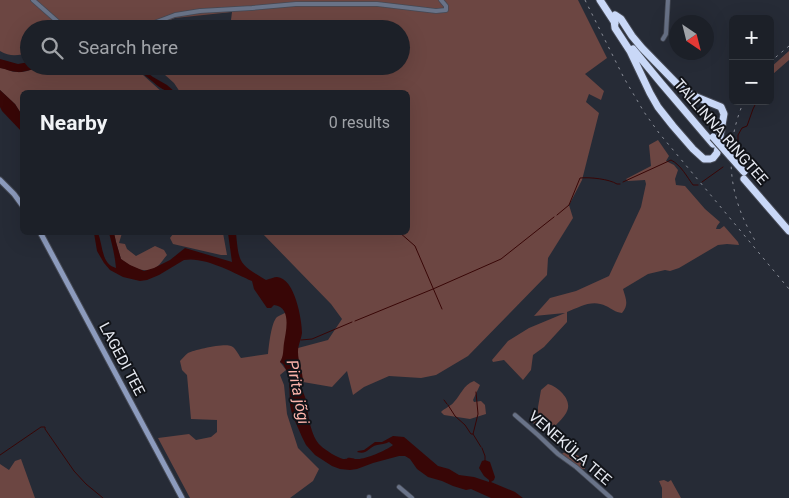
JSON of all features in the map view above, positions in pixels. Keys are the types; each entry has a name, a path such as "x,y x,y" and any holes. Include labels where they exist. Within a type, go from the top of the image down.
{"highway":[{"name":"TALLINNA RINGTEE","path":"600,0 642,60 744,176 789,231"},
{"name":"TALLINNA RINGTEE","path":"605,0 614,18"},
{"path":"614,18 621,20 642,48 680,87 694,96 721,107 724,118 717,154 713,158 707,159 700,156 672,126 650,93 630,51 615,28 614,18"},
{"name":"TALLINNA RINGTEE","path":"744,176 789,225"}],"street":[{"path":"33,0 56,20"},
{"path":"162,20 175,15 200,11 296,4 377,4 436,11 446,10 446,6 441,0"},
{"path":"663,39 666,34 668,0"},
{"path":"0,180 20,202"},
{"name":"LAGEDI TEE","path":"42,235 182,498"},
{"name":"VENEKÜLA TEE","path":"515,416 611,498"},
{"path":"399,487 412,498"}],"shaded area":[{"path":"0,0 578,0 607,58 585,74 604,91 601,100 589,94 586,102 599,113 582,180 569,205 573,218 548,258 547,275 468,356 436,375 421,378 389,376 364,387 353,395 347,371 332,387 303,382 298,360 298,348 328,340 342,319 331,304 264,235 410,235 410,90 179,90 165,75 410,75 410,20 231,20 232,12 170,20 20,20 20,54 11,55 0,51"},
{"path":"789,51 789,60 774,73 774,64"},
{"path":"0,68 19,72 20,75 143,75 160,90 20,90 20,112 15,104 0,90"},
{"path":"658,140 669,156 666,161 674,165 678,170 675,179 676,185 685,186 705,209 720,222 716,229 724,226 739,245 718,245 679,268 648,274 623,289 626,305 622,313 596,303 586,304 567,312 567,322 544,347 533,355 531,370 523,380 504,360 493,362 492,360 508,341 529,328 565,313 534,316 550,298 576,291 609,276 641,207 646,184 645,180 628,181 626,179 651,166 649,145"},
{"path":"114,235 121,235 119,243 125,244 127,249 136,256 155,246 164,250 167,255 155,268 140,270 121,259"},
{"path":"172,235 223,235 227,255 173,244 170,238"},
{"path":"285,313 296,320 293,351 281,360 280,362 286,370 280,375 284,385 287,414 298,448 319,469 313,481 290,498 190,498 158,438 189,434 196,440 211,437 217,432 217,420 191,419 187,375 182,370 180,361 191,352 222,345 235,349 241,358 268,354 273,324 277,317"},
{"path":"474,381 480,385 473,400 474,402 481,401 485,405 486,414 470,419 444,415 441,412 453,403 465,388"},
{"path":"548,384 555,387 565,396 568,408 565,415 556,425 539,427 533,423 538,416 541,390"},
{"path":"568,451 576,453 583,460 585,469 580,469 570,459 561,455"},
{"path":"21,459 35,498 0,498 0,464 9,470 15,461"},
{"path":"664,480 668,482 671,480 681,498 662,498 662,488 659,481"}],"water":[{"path":"0,59 20,64 20,72 0,68"},
{"path":"143,75 150,75 173,90 164,90"},
{"path":"0,90 15,104 20,112 20,130 2,111 0,107"},
{"name":"Pirita jõgi","path":"94,235 98,235 103,254 108,263 116,268 109,235 114,235 121,259 144,271 170,260 185,248 232,262 228,235 236,235 238,251 245,266 266,280 277,277 283,279 293,292 302,327 298,352 303,378 302,389 314,436 321,446 341,458 358,459 376,454 393,445 389,442 374,446 366,452 357,452 364,450 375,442 382,442 393,436 404,437 438,466 449,469 459,475 489,482 479,468 482,461 490,462 495,477 491,482 515,492 523,498 491,498 471,489 466,490 453,486 428,477 417,469 410,459 405,456 350,470 332,466 315,455 306,445 292,414 289,375 280,362 283,355 286,315 280,307 274,305 271,308 267,308 254,289 252,281 219,266 192,259 184,260 159,275 140,281 123,277 110,270 97,251"}],"waterway":[{"path":"734,149 738,146 738,135 742,128 747,126 755,105"},
{"path":"623,182 671,160 681,168 693,185 698,185"},
{"path":"702,182 723,167"},
{"path":"557,215 569,205 580,178 599,179 620,184"},
{"path":"355,321 501,259 554,217"},
{"path":"402,235 415,246 442,309"},
{"path":"301,340 312,339 352,322"},
{"path":"476,392 478,414 473,434 481,447"},
{"path":"444,400 447,404"},
{"path":"448,405 455,416 473,434"},
{"path":"0,455 41,427 45,427 74,471 103,498"},
{"path":"482,448 485,460"}],"railway":[{"path":"585,0 624,78 644,112 659,133 789,289"},
{"path":"772,60 789,46"},
{"path":"742,105 733,137 732,173 734,191 739,208 756,242"}]}
